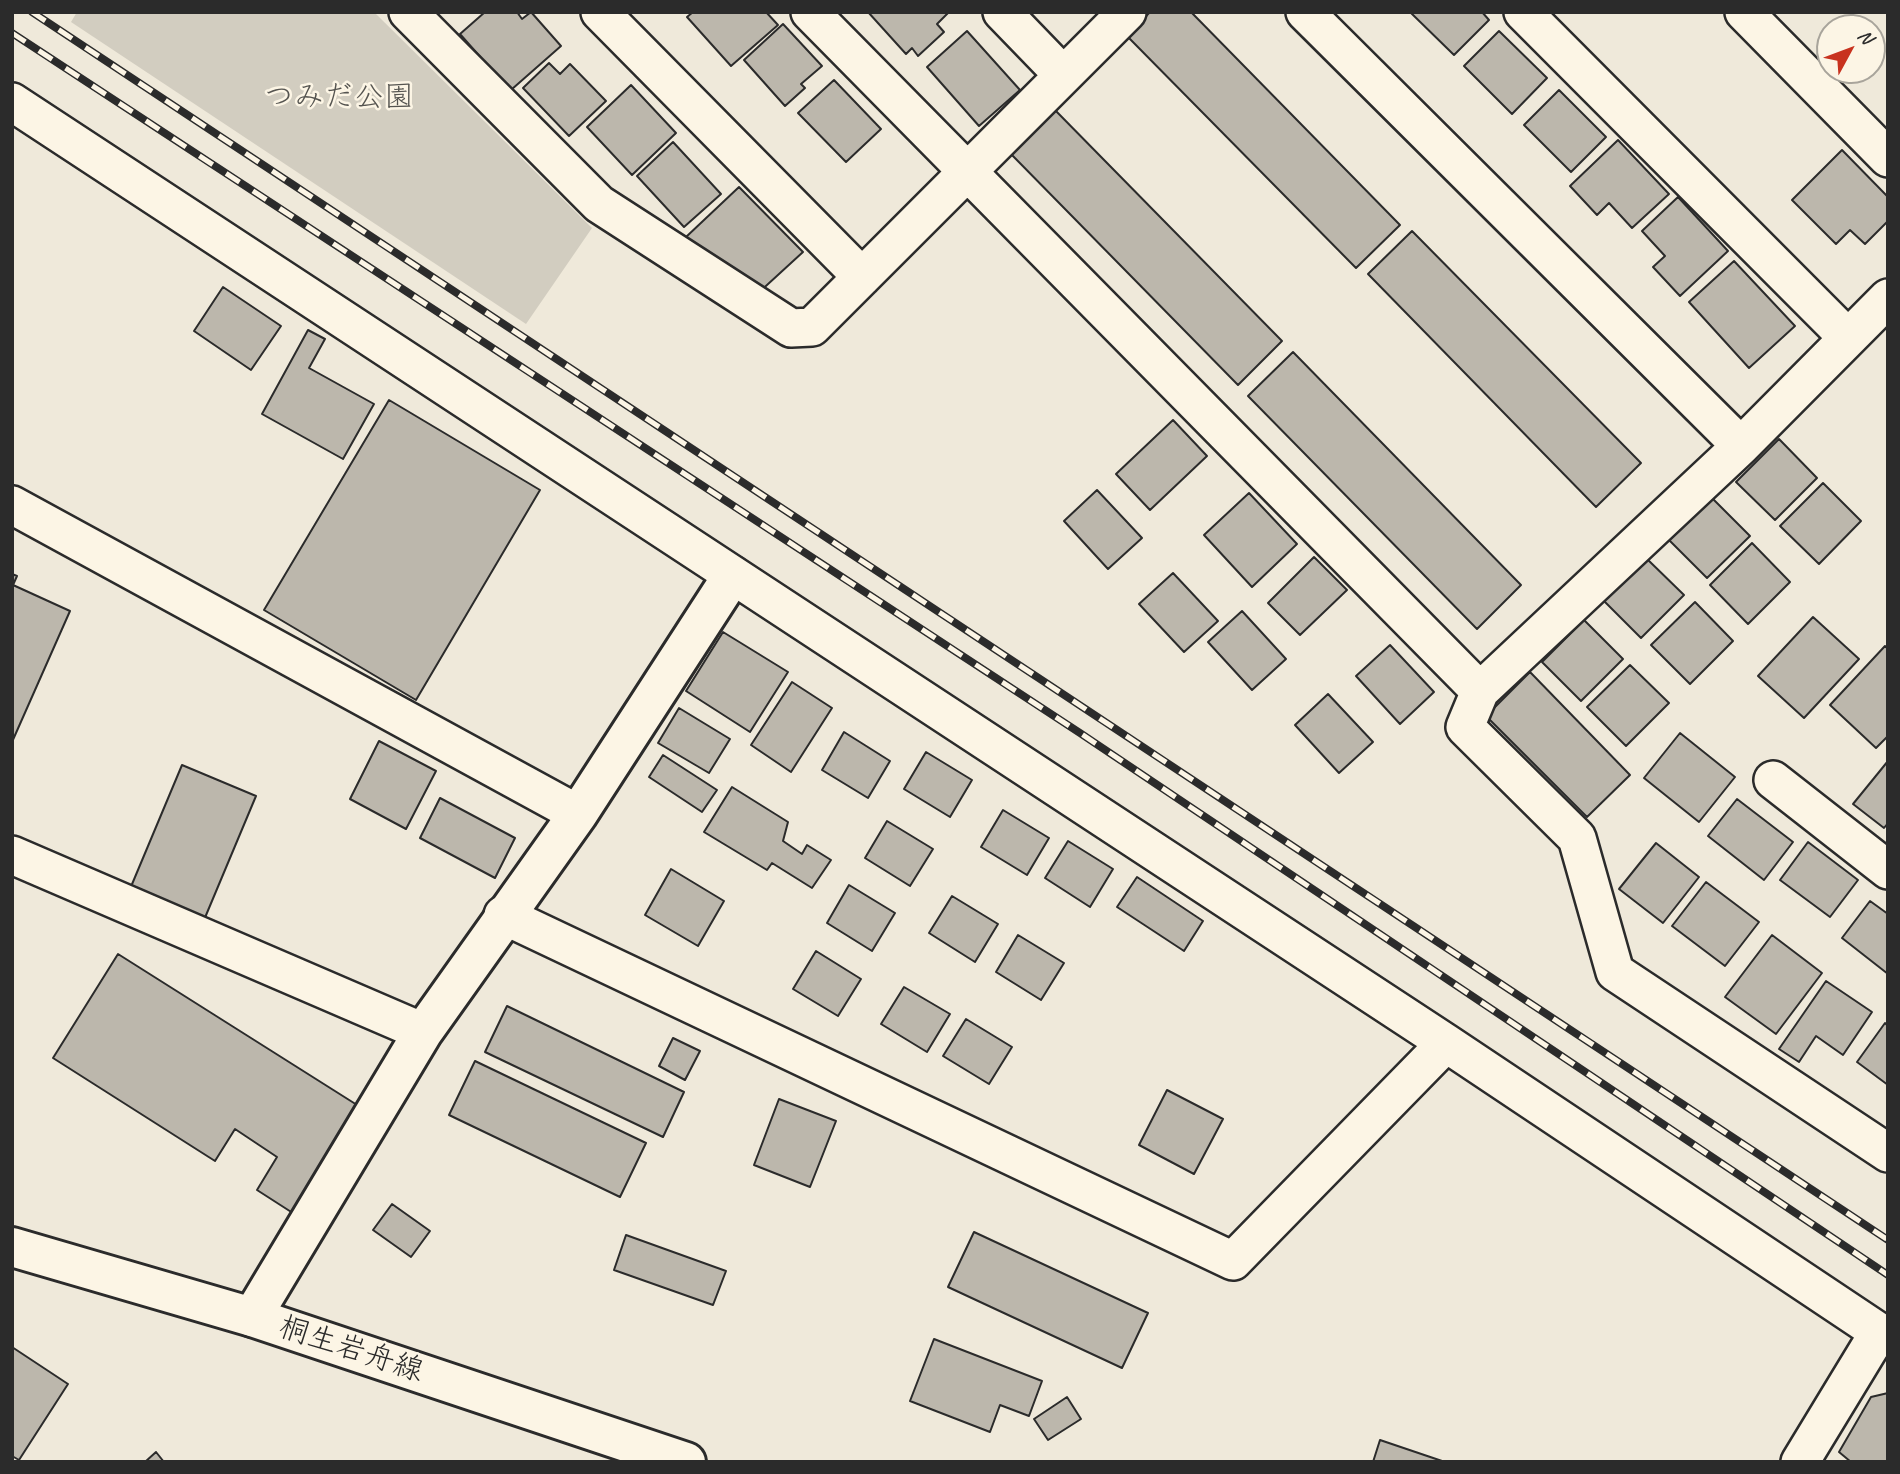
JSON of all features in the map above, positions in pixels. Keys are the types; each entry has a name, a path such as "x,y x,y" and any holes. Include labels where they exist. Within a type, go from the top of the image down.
{"street":[{"path":"408,12 598,204 791,328 812,327 966,170 1127,12"},
{"path":"600,12 862,277"},
{"path":"810,12 1480,691"},
{"path":"1002,12 1062,74"},
{"path":"1305,12 1741,446"},
{"path":"1523,12 1848,338"},
{"path":"1744,12 1888,158"},
{"path":"12,102 1446,1043 1883,1335 1800,1462"},
{"path":"1888,298 1741,446 1480,691 1465,727 1577,838 1615,972 1888,1153"},
{"path":"12,505 578,814"},
{"path":"252,1317 422,1032 503,915 578,814 732,576"},
{"path":"1773,780 1888,870"},
{"path":"12,855 422,1032"},
{"path":"503,915 1233,1261 1446,1043"},
{"name":"桐生岩舟線","path":"12,1247 252,1317 686,1462"}],"green space":[{"name":"つみだ公園","path":"77,12 374,12 592,228 526,324 71,22"}],"building":[{"path":"485,12 517,12 522,19 531,12 561,46 503,97 481,71 488,66 460,34"},
{"path":"693,12 766,12 778,25 731,66 687,17"},
{"path":"868,12 949,12 937,24 944,32 918,56 912,48 906,54"},
{"path":"1150,12 1191,12 1400,225 1356,268 1127,36"},
{"path":"1410,12 1482,12 1489,20 1454,55"},
{"path":"783,24 822,66 801,84 805,88 785,106 744,60"},
{"path":"967,31 1020,90 979,126 927,67"},
{"path":"1499,31 1547,78 1512,114 1464,66"},
{"path":"549,63 560,74 570,64 606,101 569,136 523,88"},
{"path":"834,80 881,129 846,162 798,113"},
{"path":"631,85 676,133 632,175 587,127"},
{"path":"1559,90 1606,137 1571,172 1524,125"},
{"path":"1053,108 1282,341 1238,385 1009,152"},
{"path":"1618,140 1669,194 1632,228 1609,203 1597,215 1570,186"},
{"path":"673,142 721,194 684,227 637,176"},
{"path":"1842,150 1888,197 1888,221 1865,244 1850,230 1836,244 1792,200"},
{"path":"739,187 803,252 755,296 700,253 686,237"},
{"path":"1678,197 1728,251 1680,296 1653,267 1665,256 1642,231"},
{"path":"1412,231 1641,463 1596,507 1368,274"},
{"path":"1734,261 1795,326 1749,368 1689,302"},
{"path":"223,287 281,326 251,370 194,331"},
{"path":"308,330 325,339 309,368 374,404 343,459 262,414"},
{"path":"1293,352 1521,585 1477,629 1248,396"},
{"path":"389,400 540,490 416,700 264,610"},
{"path":"1173,420 1207,456 1150,510 1116,474"},
{"path":"1779,439 1817,478 1775,520 1736,482"},
{"path":"1823,483 1861,521 1819,564 1780,526"},
{"path":"1097,490 1142,538 1108,569 1064,521"},
{"path":"1249,493 1297,544 1252,587 1204,535"},
{"path":"1711,497 1750,536 1707,578 1669,540"},
{"path":"1752,543 1790,582 1748,624 1710,585"},
{"path":"1314,557 1347,590 1300,635 1268,603"},
{"path":"1645,557 1684,595 1641,638 1602,599"},
{"path":"1173,573 1218,621 1184,652 1139,604"},
{"path":"12,574 17,576 13,585 70,611 12,742"},
{"path":"1695,602 1733,641 1690,684 1651,645"},
{"path":"1242,611 1286,659 1252,690 1208,642"},
{"path":"1813,617 1859,659 1804,718 1758,676"},
{"path":"1584,620 1623,659 1581,701 1542,662"},
{"path":"723,632 788,672 750,732 686,691"},
{"path":"1390,645 1434,692 1400,724 1356,676"},
{"path":"1885,646 1888,649 1888,736 1876,748 1830,705"},
{"path":"1630,665 1669,703 1626,746 1587,707"},
{"path":"1530,672 1630,775 1587,817 1486,716"},
{"path":"792,682 832,708 791,772 751,745"},
{"path":"1328,694 1373,742 1339,773 1295,725"},
{"path":"679,708 730,739 709,773 658,743"},
{"path":"844,732 890,761 868,798 822,770"},
{"path":"1680,733 1735,777 1699,822 1644,778"},
{"path":"379,741 436,771 406,829 350,799"},
{"path":"926,752 972,780 950,817 904,789"},
{"path":"663,755 717,790 702,812 649,777"},
{"path":"1888,761 1888,823 1884,828 1853,804"},
{"path":"182,765 256,796 204,920 130,889"},
{"path":"732,787 788,822 783,841 802,854 807,845 831,860 812,888 772,863 767,870 704,832"},
{"path":"440,798 515,838 495,878 420,838"},
{"path":"1737,799 1793,842 1764,880 1708,836"},
{"path":"1003,810 1049,838 1027,875 981,847"},
{"path":"887,821 933,849 910,886 865,858"},
{"path":"1068,841 1113,869 1090,907 1045,878"},
{"path":"1808,842 1858,880 1830,917 1780,880"},
{"path":"1656,843 1699,877 1663,923 1619,889"},
{"path":"671,869 724,901 698,946 645,915"},
{"path":"1137,877 1203,921 1184,951 1117,907"},
{"path":"1706,882 1759,922 1725,966 1672,926"},
{"path":"849,885 895,913 872,951 827,923"},
{"path":"952,896 998,924 975,962 929,933"},
{"path":"1870,901 1888,914 1888,974 1842,938"},
{"path":"1018,935 1064,963 1041,1000 996,972"},
{"path":"1772,935 1822,973 1776,1034 1725,997"},
{"path":"816,951 861,979 838,1016 793,989"},
{"path":"118,954 365,1110 299,1217 257,1190 277,1157 235,1129 215,1161 53,1058"},
{"path":"1826,981 1872,1012 1843,1055 1816,1036 1799,1062 1779,1049"},
{"path":"904,987 950,1014 927,1052 881,1024"},
{"path":"507,1006 684,1092 663,1137 485,1052"},
{"path":"966,1019 1012,1047 989,1084 943,1056"},
{"path":"1885,1023 1888,1026 1888,1085 1857,1062"},
{"path":"673,1038 700,1051 685,1080 659,1066"},
{"path":"475,1061 646,1143 620,1197 449,1115"},
{"path":"1167,1090 1223,1119 1194,1174 1139,1145"},
{"path":"779,1099 836,1121 810,1187 754,1165"},
{"path":"392,1204 430,1231 411,1257 373,1230"},
{"path":"974,1232 1148,1313 1122,1368 948,1287"},
{"path":"626,1235 726,1271 713,1305 614,1270"},
{"path":"934,1339 1042,1381 1029,1416 1000,1405 990,1432 910,1401"},
{"path":"12,1347 68,1384 19,1460 12,1456"},
{"path":"1888,1393 1888,1462 1851,1462 1839,1452 1871,1397"},
{"path":"1067,1397 1081,1419 1048,1440 1034,1419"},
{"path":"1380,1440 1445,1462 1373,1462"},
{"path":"156,1452 164,1462 145,1462"}],"railway":[{"path":"32,12 1888,1240"},
{"path":"12,33 1080,733 1888,1275"}]}
